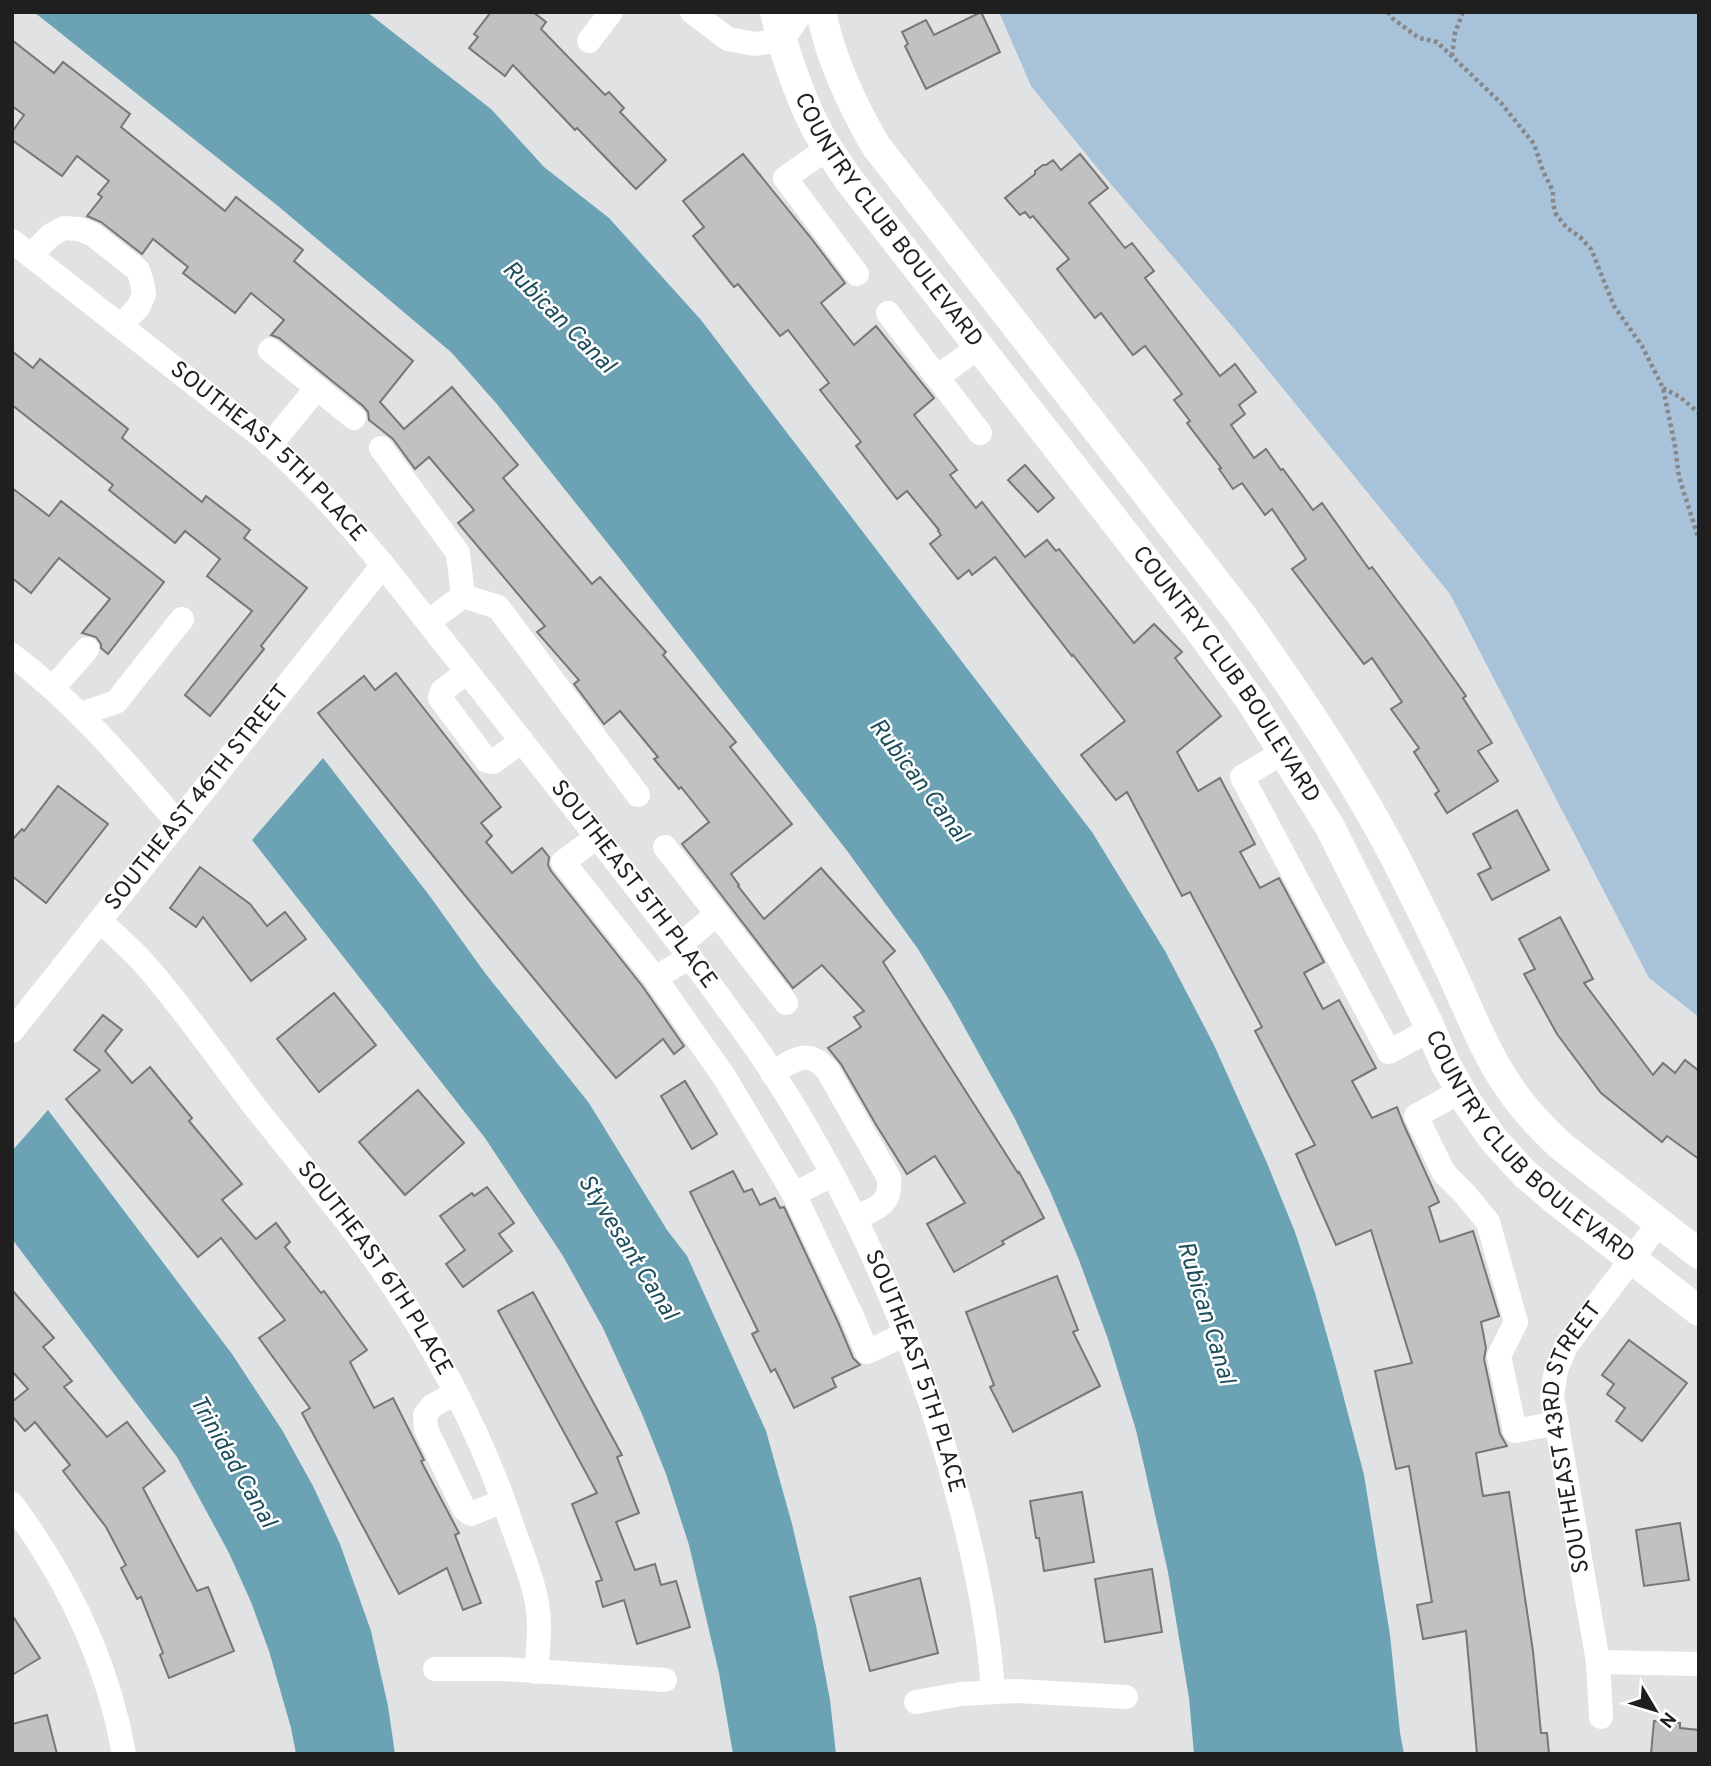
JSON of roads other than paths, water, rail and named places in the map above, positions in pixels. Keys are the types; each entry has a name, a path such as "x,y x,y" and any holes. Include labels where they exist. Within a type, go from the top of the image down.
{"main road":[{"name":"COUNTRY CLUB BOULEVARD","path":"821,12 839,73 876,146 1240,613 1296,691 1394,855 1507,1086 1532,1118 1561,1146 1699,1254"},
{"name":"COUNTRY CLUB BOULEVARD","path":"778,26 798,90 820,136 849,180 1195,624 1283,752 1330,827 1431,1029 1445,1063 1493,1139 1524,1173 1558,1202 1699,1311"},
{"path":"1089,487 1122,461"},
{"path":"1237,683 1273,659"}],"street":[{"path":"589,41 611,12"},
{"path":"692,12 728,39 755,44 802,12"},
{"path":"828,148 785,178 857,274"},
{"path":"22,248 64,228 79,229 92,234 138,270 144,294 138,306 121,326"},
{"name":"SOUTHEAST 5TH PLACE","path":"22,248 271,445 337,510 686,951 772,1073 817,1145 854,1217 895,1306 924,1381 974,1555 986,1626 993,1692"},
{"path":"888,313 980,433"},
{"path":"937,377 979,347"},
{"path":"270,350 354,418"},
{"path":"271,445 317,388"},
{"path":"381,448 458,553 463,596"},
{"name":"SOUTHEAST 46TH STREET","path":"12,1031 383,565"},
{"path":"428,622 463,596"},
{"path":"463,596 498,607 638,795"},
{"path":"81,714 116,702 182,619"},
{"path":"53,688 87,649"},
{"path":"12,655 81,714 178,823"},
{"path":"467,672 442,691 440,698 487,761 493,762 522,741"},
{"path":"1283,752 1242,777 1389,1052 1431,1029"},
{"path":"597,837 563,862 654,978 725,1078 794,1194 867,1352 906,1334"},
{"path":"666,847 786,1003"},
{"path":"654,978 686,951 718,914"},
{"name":"SOUTHEAST 6TH PLACE","path":"100,921 141,960 189,1018 256,1108 354,1231 393,1285 428,1341 465,1410 503,1501 530,1578 537,1604 536,1672"},
{"path":"772,1073 798,1059 808,1057 819,1060 828,1071 889,1178 890,1189 885,1200 876,1210 854,1217"},
{"path":"1461,1091 1416,1116 1444,1173 1488,1222 1516,1322 1499,1356 1515,1431 1557,1423"},
{"path":"794,1194 832,1175"},
{"name":"SOUTHEAST 43RD STREET","path":"1601,1717 1598,1662 1552,1396 1556,1370 1566,1346 1659,1223"},
{"path":"456,1393 432,1406 425,1415 426,1429 464,1509 471,1514 503,1501"},
{"path":"14,1511 49,1559 74,1601 105,1681 124,1754"},
{"path":"1598,1662 1699,1664"},
{"path":"435,1669 504,1669 665,1680"},
{"path":"916,1702 1016,1691 1126,1697"}],"water":[{"name":"Rubican Canal","path":"34,12 367,12 491,109 544,167 609,218 701,320 1092,832 1165,951 1214,1045 1295,1232 1335,1364 1364,1475 1390,1635 1404,1754 1194,1754 1189,1698 1168,1572 1136,1430 1108,1339 1050,1191 1014,1117 918,949 848,852 617,555 496,403 451,352 278,206"},
{"name":"Styvesant Canal","path":"323,758 429,895 485,973 589,1103 667,1230 687,1256 766,1431 816,1626 830,1700 836,1754 733,1754 719,1673 689,1545 666,1474 603,1328 563,1256 485,1138 252,840"},
{"name":"Trinidad Canal","path":"48,1110 232,1354 282,1430 313,1486 340,1544 371,1631 388,1706 395,1754 296,1754 269,1651 251,1602 229,1553 177,1457 12,1239 12,1151"}]}
